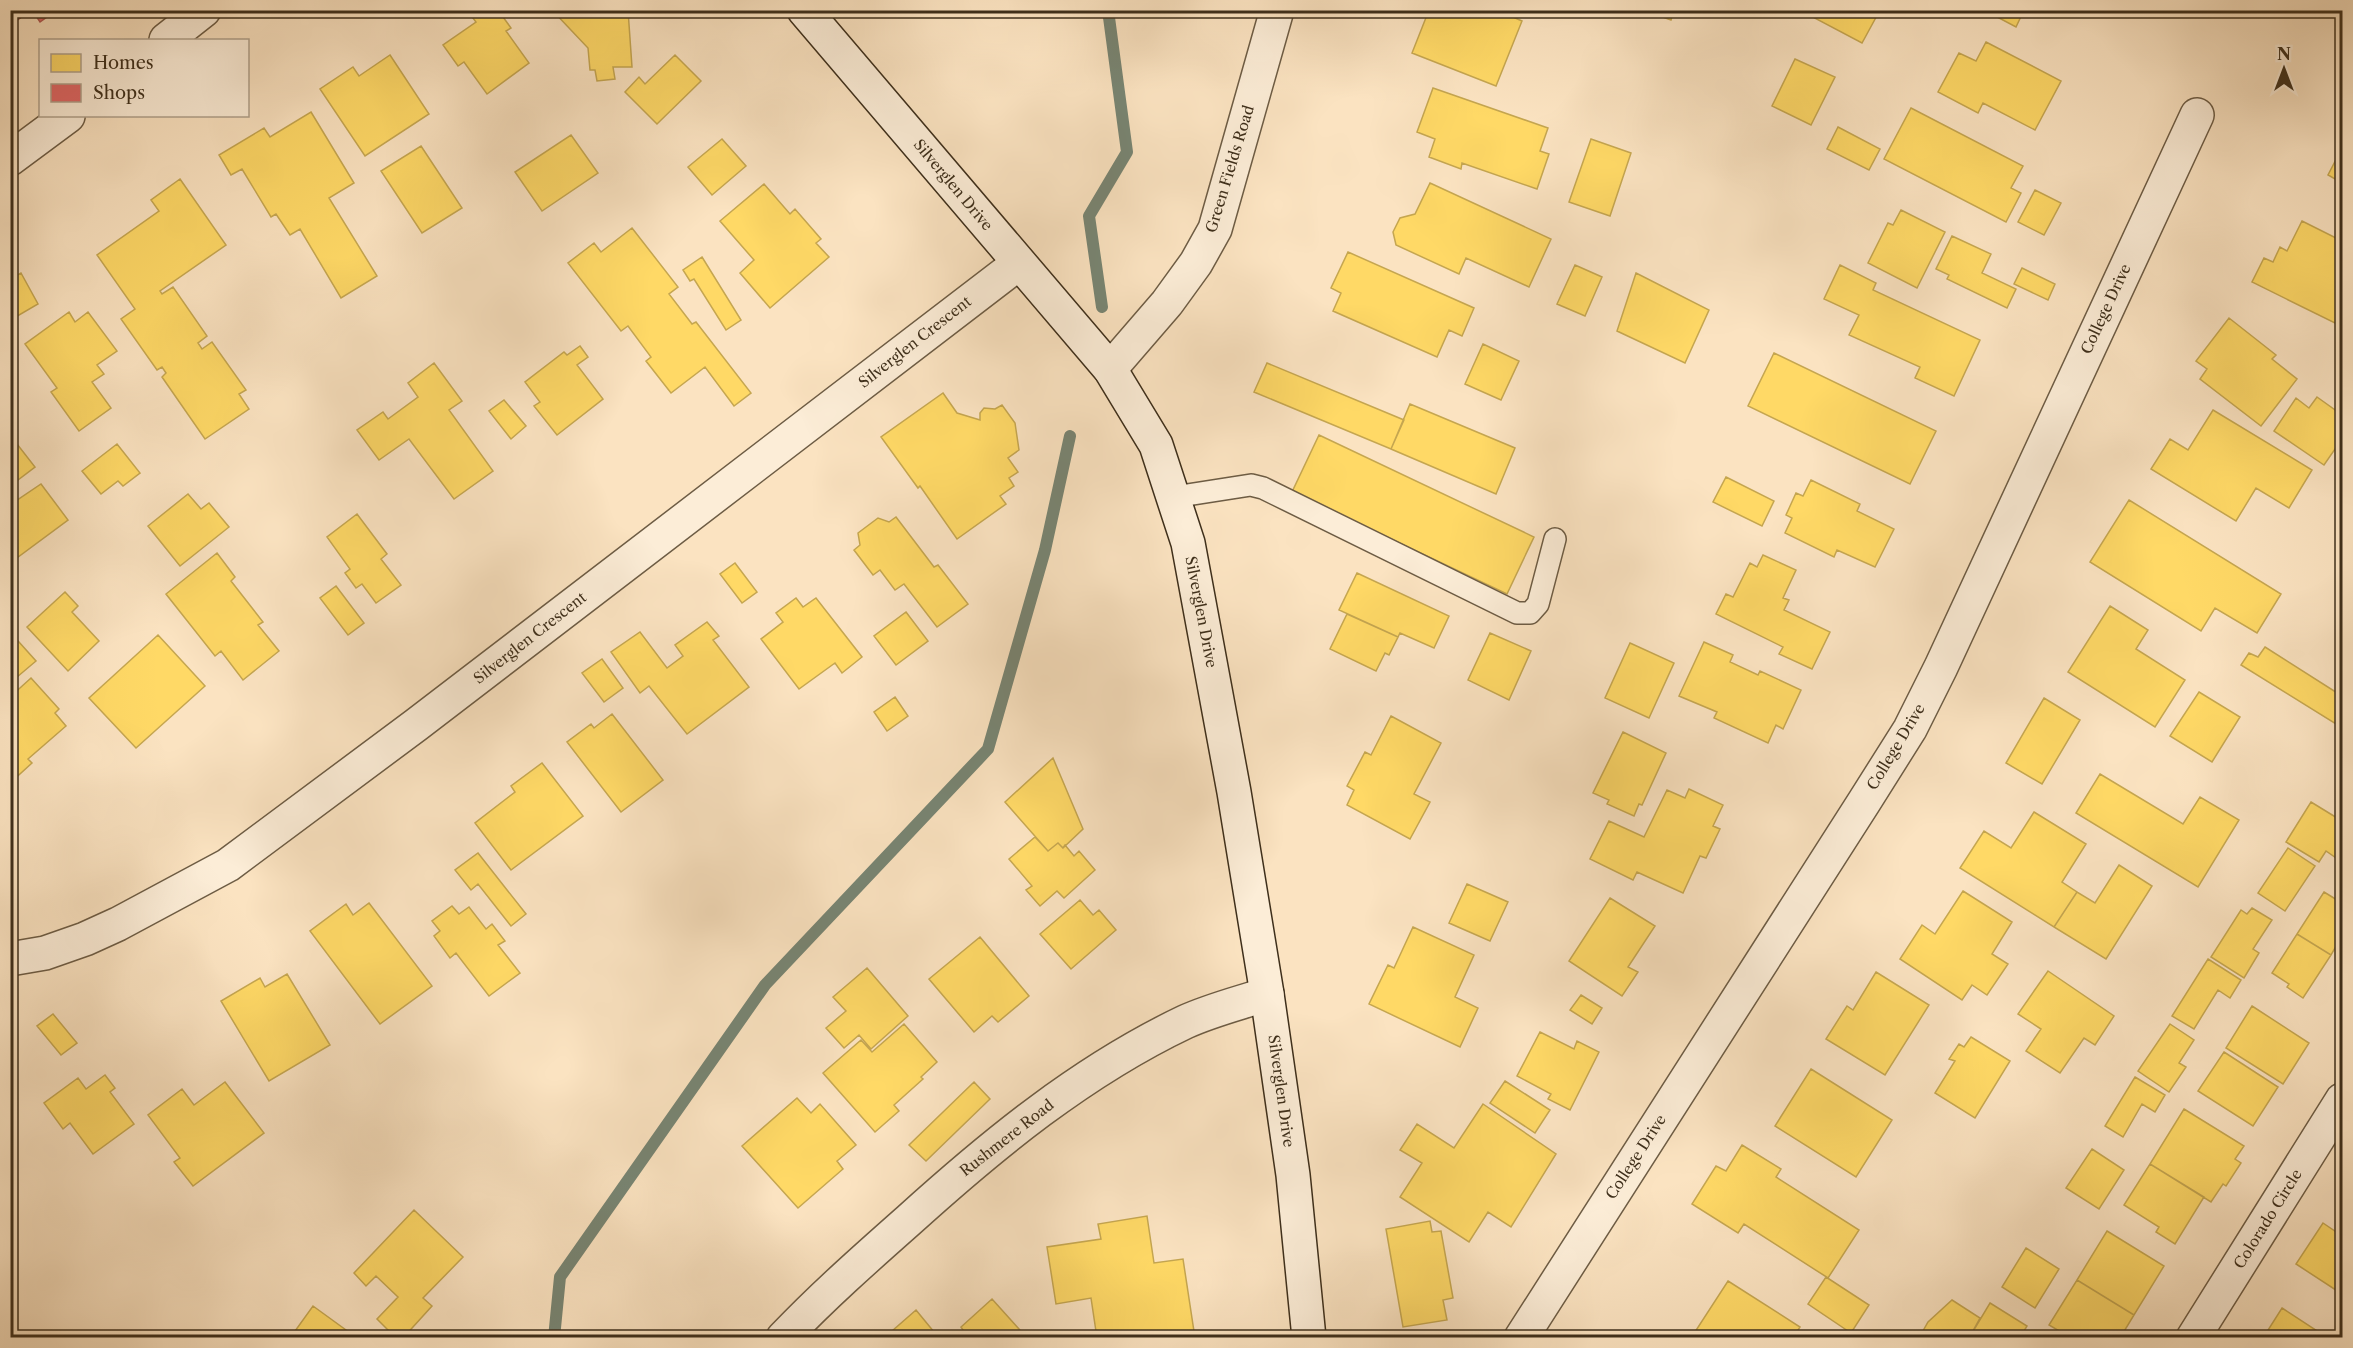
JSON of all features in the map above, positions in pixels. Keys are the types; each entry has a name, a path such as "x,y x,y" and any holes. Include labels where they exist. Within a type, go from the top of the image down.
{"street":[{"path":"166,39 204,10"},
{"name":"Silverglen Drive","path":"804,10 1110,369 1156,445 1188,543 1205,629 1267,994 1293,1175 1309,1338"},
{"name":"Green Fields Road","path":"1110,369 1167,303 1196,263 1215,229 1277,10"},
{"name":"College Drive","path":"1521,1338 1910,729 1941,667 2197,115"},
{"path":"10,159 67,117"},
{"name":"Silverglen Crescent","path":"10,958 45,953 107,929 228,865 417,725 1019,263"},
{"name":"Rushmere Road","path":"783,1338 818,1302 953,1181 1030,1118 1128,1053 1187,1021 1267,994"},
{"name":"Colorado Circle","path":"2193,1338 2343,1100"}],"lane":[{"path":"1174,497 1251,485 1263,488 1517,613 1530,613 1538,604 1555,539"}],"building: Homes":[{"path":"467,10 498,10 511,28 506,31 529,63 487,94 464,62 458,66 443,45 476,22"},
{"path":"552,10 628,10 632,67 613,67 615,79 597,81 595,70 590,70 588,48"},
{"path":"1429,10 1497,10 1522,21 1496,86 1412,53"},
{"path":"1631,10 1674,10 1671,20 1646,11 1644,16"},
{"path":"1809,10 1880,10 1862,43 1807,14"},
{"path":"1984,10 2024,10 2016,27"},
{"path":"1986,42 2061,81 2035,130 1983,103 1978,113 1938,92 1959,53 1976,61"},
{"path":"390,55 429,114 365,156 320,89 353,67 359,76"},
{"path":"675,55 701,81 657,124 625,92 639,77 645,84"},
{"path":"1795,59 1835,77 1811,125 1772,106"},
{"path":"1433,88 1548,128 1540,151 1549,154 1537,189 1462,163 1461,169 1429,157 1435,139 1417,132"},
{"path":"1911,108 2023,166 2011,188 2021,193 2006,222 1884,159"},
{"path":"311,112 354,183 329,198 377,276 341,298 300,229 290,235 276,214 271,217 242,169 231,175 219,155 264,128 270,137"},
{"path":"1838,127 1880,149 1869,170 1827,149"},
{"path":"571,135 598,173 542,211 515,172"},
{"path":"722,139 746,166 712,195 688,167"},
{"path":"1591,139 1631,153 1610,216 1569,202"},
{"path":"421,146 462,208 422,233 381,171"},
{"path":"2342,148 2342,183 2328,175"},
{"path":"180,179 226,245 160,291 162,294 173,287 207,336 198,343 202,349 212,342 246,390 239,394 249,409 205,439 162,377 166,373 162,367 157,370 121,319 135,309 97,255 159,211 151,200"},
{"path":"1430,183 1551,239 1529,287 1466,258 1459,274 1396,245 1393,232 1400,218 1415,214"},
{"path":"764,184 790,214 795,209 821,239 816,243 829,257 770,308 740,273 754,260 720,221"},
{"path":"2035,190 2061,203 2044,235 2018,222"},
{"path":"1901,210 1945,232 1917,288 1868,263 1888,223 1893,225"},
{"path":"2302,221 2342,241 2342,314 2337,324 2252,282 2264,258 2273,262 2280,247 2287,251"},
{"path":"632,228 678,287 669,294 692,324 696,322 751,393 734,406 705,367 671,393 646,361 651,357 628,326 621,331 568,263 594,243 601,252"},
{"path":"1952,236 1991,254 1982,273 2016,289 2007,308 1947,279 1949,275 1936,269"},
{"path":"1348,252 1474,308 1462,336 1449,330 1437,357 1333,311 1341,293 1331,288"},
{"path":"702,257 741,320 726,330 694,279 690,281 683,270"},
{"path":"1575,265 1602,277 1585,316 1557,304"},
{"path":"1840,265 1876,283 1873,290 1980,340 1954,396 1915,378 1920,367 1849,335 1859,315 1824,299"},
{"path":"2022,268 2055,284 2048,300 2014,284"},
{"path":"21,273 38,304 14,318 10,312 10,279"},
{"path":"1636,273 1709,310 1685,363 1617,331"},
{"path":"69,312 75,322 88,312 117,351 97,365 104,374 92,382 111,408 79,431 51,392 57,388 25,344"},
{"path":"2229,318 2276,355 2272,359 2297,379 2261,426 2200,379 2207,369 2196,361"},
{"path":"1483,344 1519,361 1501,400 1465,384"},
{"path":"580,346 588,357 577,365 603,399 557,435 534,406 540,402 525,382 564,352 567,355"},
{"path":"1774,353 1936,431 1910,484 1748,406"},
{"path":"434,363 462,401 449,410 493,471 454,499 409,439 379,460 357,430 383,412 388,419 418,397 408,383"},
{"path":"1267,363 1404,420 1391,449 1254,392"},
{"path":"943,393 957,413 980,420 980,413 984,408 995,409 1002,405 1015,423 1019,450 1008,458 1018,472 1009,478 1014,486 1000,496 1006,504 957,539 920,486 918,488 881,437"},
{"path":"2317,397 2342,415 2342,439 2324,465 2274,431 2296,398 2309,408"},
{"path":"504,400 526,426 511,439 489,411"},
{"path":"1410,404 1515,448 1496,494 1391,449"},
{"path":"2213,410 2312,470 2289,508 2256,488 2236,521 2151,469 2170,439 2188,450"},
{"path":"10,435 35,467 10,486"},
{"path":"1319,435 1534,537 1507,594 1292,492"},
{"path":"117,444 140,473 123,486 118,481 101,494 82,471"},
{"path":"1726,477 1774,501 1762,526 1713,502"},
{"path":"1811,480 1860,504 1857,511 1894,529 1875,567 1837,550 1834,557 1785,533 1792,518 1786,515 1796,493 1803,496"},
{"path":"41,484 68,520 10,563 10,505"},
{"path":"188,494 201,509 209,503 229,527 180,566 148,526"},
{"path":"2129,500 2281,594 2257,633 2215,608 2201,631 2090,562"},
{"path":"357,514 387,554 381,559 401,585 376,603 362,584 356,588 345,573 350,569 327,537"},
{"path":"896,517 934,567 938,565 968,604 937,627 904,584 895,590 880,570 873,575 854,550 860,545 858,533 878,518 889,522"},
{"path":"217,553 235,577 231,581 263,622 258,625 279,651 243,680 221,651 215,656 166,594"},
{"path":"1763,555 1796,570 1783,598 1789,600 1784,610 1830,632 1812,669 1779,654 1783,647 1716,614 1726,594 1733,597 1750,563 1757,567"},
{"path":"735,563 757,592 742,603 720,574"},
{"path":"1357,573 1449,616 1434,648 1400,633 1398,637 1339,610"},
{"path":"336,586 364,623 348,635 320,598"},
{"path":"65,592 78,606 72,612 99,641 68,671 27,627"},
{"path":"796,598 803,607 816,598 862,657 842,673 835,663 799,689 761,639 783,622 776,613"},
{"path":"2110,606 2148,630 2136,649 2185,680 2155,727 2068,672"},
{"path":"906,612 928,641 896,665 874,636"},
{"path":"1347,614 1398,637 1389,655 1385,653 1376,671 1330,649"},
{"path":"707,622 719,636 713,640 749,687 687,734 649,686 640,693 611,652 640,632 667,668 683,656 675,645"},
{"path":"10,632 36,661 10,683"},
{"path":"1490,633 1531,651 1509,700 1468,680"},
{"path":"158,635 205,686 136,748 89,698"},
{"path":"1704,642 1733,655 1730,662 1758,675 1760,671 1801,690 1783,729 1776,725 1768,743 1714,718 1717,712 1679,696"},
{"path":"1630,643 1674,663 1649,718 1605,698"},
{"path":"2265,647 2342,696 2342,714 2336,724 2241,665 2249,653 2258,657"},
{"path":"602,659 623,688 604,702 582,673"},
{"path":"31,678 59,709 55,713 66,726 28,759 32,763 10,783 10,697"},
{"path":"2199,692 2240,717 2212,762 2170,736"},
{"path":"895,697 908,716 887,731 874,712"},
{"path":"2044,698 2080,720 2042,784 2006,763"},
{"path":"612,714 663,780 621,812 567,742 591,724 594,728"},
{"path":"1391,716 1441,743 1414,794 1430,802 1410,839 1347,805 1354,790 1347,786 1365,752 1371,755"},
{"path":"1623,732 1666,753 1642,805 1639,804 1634,816 1607,804 1609,800 1593,793"},
{"path":"1053,758 1083,829 1063,848 1058,843 1048,851 1005,802"},
{"path":"542,763 583,816 511,870 475,823 515,792 511,786"},
{"path":"2100,774 2183,824 2200,797 2239,820 2198,887 2076,813"},
{"path":"1689,789 1723,805 1713,826 1720,829 1706,858 1700,856 1683,893 1637,872 1633,880 1590,859 1609,821 1644,837 1667,790 1685,798"},
{"path":"2311,802 2342,821 2342,862 2326,851 2319,862 2286,842"},
{"path":"2034,812 2086,844 2062,882 2077,892 2054,927 1960,868 1984,831 2011,848"},
{"path":"1035,837 1048,851 1058,843 1063,848 1065,845 1074,856 1079,851 1095,870 1064,898 1057,891 1040,906 1026,890 1032,886 1009,859"},
{"path":"2288,848 2315,866 2285,911 2258,893"},
{"path":"478,853 526,914 511,926 478,884 471,890 455,870"},
{"path":"2119,865 2152,886 2106,959 2054,927 2077,892 2095,903"},
{"path":"1467,884 1508,902 1490,941 1449,923"},
{"path":"1963,891 2012,922 1992,954 2008,964 1987,995 1972,985 1962,1000 1900,959 1922,925 1935,934"},
{"path":"2324,892 2342,903 2342,936 2331,955 2297,934"},
{"path":"1610,898 1655,926 1628,967 1638,972 1622,996 1569,961"},
{"path":"1080,900 1093,915 1099,910 1116,930 1071,969 1040,934"},
{"path":"369,903 432,986 380,1024 310,931 346,904 353,915"},
{"path":"452,906 459,914 469,907 486,929 492,924 505,941 498,945 520,973 489,996 456,953 450,958 434,936 440,931 432,921"},
{"path":"2252,908 2272,920 2253,949 2259,953 2244,978 2211,957 2241,910 2247,914"},
{"path":"1413,927 1474,955 1455,997 1478,1008 1460,1047 1369,1004 1388,965 1394,968"},
{"path":"2297,934 2331,955 2303,998 2287,987 2289,984 2272,973"},
{"path":"980,937 1029,996 998,1022 992,1016 974,1032 929,979"},
{"path":"2208,959 2241,980 2230,998 2218,990 2194,1029 2172,1016"},
{"path":"867,968 908,1016 871,1049 859,1035 844,1048 826,1028 846,1011 833,997"},
{"path":"2048,971 2114,1016 2095,1045 2084,1038 2060,1073 2026,1051 2041,1029 2018,1014"},
{"path":"1876,972 1929,1005 1885,1075 1826,1039 1847,1006 1853,1010"},
{"path":"287,974 330,1045 269,1081 221,1001 260,978 265,987"},
{"path":"1581,995 1602,1008 1592,1024 1570,1010"},
{"path":"2252,1006 2309,1043 2283,1084 2226,1048"},
{"path":"53,1014 77,1043 61,1055 37,1026"},
{"path":"904,1024 937,1062 921,1077 923,1079 894,1105 899,1111 875,1132 823,1073 861,1040 872,1052"},
{"path":"2170,1024 2194,1040 2179,1063 2186,1067 2169,1092 2138,1071"},
{"path":"1540,1032 1574,1049 1577,1041 1599,1052 1570,1110 1548,1099 1551,1094 1517,1076"},
{"path":"1971,1037 2010,1061 1975,1118 1935,1093 1955,1061 1949,1059 1959,1044 1964,1047"},
{"path":"2224,1052 2278,1087 2253,1126 2198,1091"},
{"path":"1811,1069 1892,1120 1856,1177 1775,1126"},
{"path":"105,1075 115,1088 110,1092 134,1124 93,1154 70,1123 63,1129 44,1103 78,1078 86,1089"},
{"path":"2135,1077 2165,1095 2155,1112 2142,1104 2123,1137 2105,1126"},
{"path":"1505,1081 1550,1110 1535,1133 1490,1103"},
{"path":"225,1082 264,1133 193,1186 174,1162 180,1158 148,1115 182,1089 194,1105"},
{"path":"974,1082 990,1099 926,1161 909,1145"},
{"path":"797,1098 811,1113 820,1104 856,1145 837,1161 843,1169 798,1208 742,1146"},
{"path":"1483,1104 1556,1154 1511,1227 1488,1212 1469,1242 1400,1197 1422,1163 1400,1150 1417,1124 1454,1148"},
{"path":"2184,1109 2244,1146 2235,1159 2241,1163 2226,1186 2223,1184 2211,1202 2150,1164"},
{"path":"1742,1145 1781,1169 1776,1177 1859,1230 1828,1278 1744,1224 1738,1233 1692,1204 1716,1166 1726,1171"},
{"path":"2092,1149 2124,1170 2099,1209 2066,1188"},
{"path":"2150,1164 2204,1197 2175,1244 2156,1232 2159,1227 2124,1205"},
{"path":"414,1210 463,1257 423,1298 432,1306 403,1338 396,1338 377,1319 398,1297 376,1276 366,1286 354,1273"},
{"path":"1147,1216 1154,1263 1183,1259 1195,1338 1097,1338 1091,1298 1056,1304 1047,1247 1101,1239 1098,1224"},
{"path":"1430,1221 1432,1232 1441,1231 1453,1298 1443,1300 1447,1320 1403,1327 1386,1229"},
{"path":"2323,1223 2342,1236 2342,1294 2296,1264"},
{"path":"2107,1231 2164,1266 2134,1315 2077,1280"},
{"path":"2026,1248 2059,1269 2035,1308 2002,1287"},
{"path":"1826,1277 1869,1305 1851,1333 1808,1304"},
{"path":"2077,1280 2134,1315 2120,1338 2071,1338 2049,1325"},
{"path":"1728,1281 1800,1327 1793,1338 1691,1338"},
{"path":"992,1299 1027,1338 960,1338 965,1333 961,1327"},
{"path":"1952,1300 1980,1318 1969,1338 1919,1338 1928,1322"},
{"path":"1990,1303 2027,1326 2020,1338 1969,1338"},
{"path":"313,1306 357,1338 290,1338"},
{"path":"2282,1308 2328,1338 2263,1338"},
{"path":"916,1310 939,1338 884,1338"}],"building: Shops":[{"path":"10,10 32,10 16,21 10,20"},
{"path":"32,10 57,10 40,22"}],"waterway":[{"path":"1102,307 1089,216 1127,152 1108,10"},
{"path":"554,1338 560,1277 765,985 988,749 1045,550 1070,436"}]}
